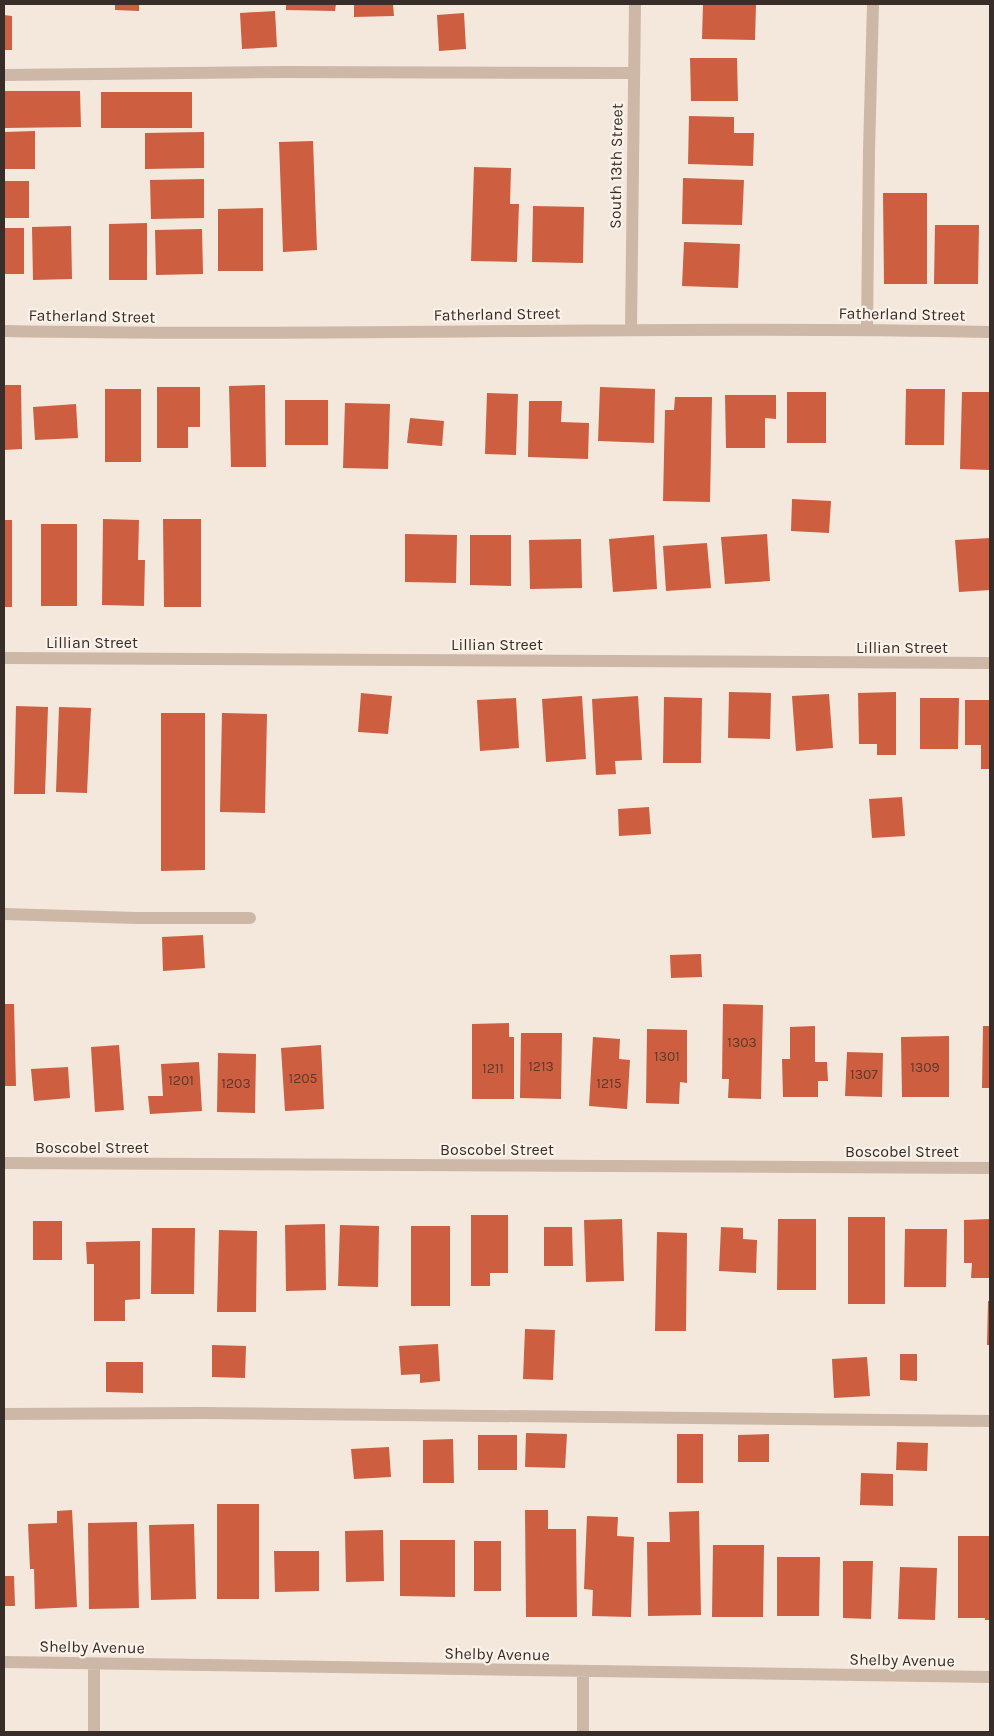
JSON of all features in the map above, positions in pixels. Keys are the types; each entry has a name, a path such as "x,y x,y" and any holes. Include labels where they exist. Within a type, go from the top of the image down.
{"street":[{"name":"South 13th Street","path":"631,329 635,4"},
{"path":"867,329 873,4"},
{"path":"4,75 275,72 633,73"},
{"name":"Fatherland Street","path":"4,331 168,334 631,329 867,329 990,332"},
{"name":"Lillian Street","path":"4,658 990,663"},
{"path":"4,914 137,918 250,918"},
{"name":"Boscobel Street","path":"4,1163 990,1168"},
{"path":"4,1414 201,1412 990,1420"},
{"name":"Shelby Avenue","path":"4,1662 990,1678"},
{"path":"94,1664 94,1732"},
{"path":"583,1671 583,1732"}],"building":[{"path":"115,4 139,4 139,11 115,10"},
{"path":"286,4 336,4 335,11 286,10"},
{"path":"354,4 393,4 394,16 354,17"},
{"path":"703,4 756,4 755,40 702,39"},
{"path":"275,11 277,47 242,49 240,13"},
{"path":"464,13 466,49 439,51 437,15"},
{"path":"4,15 12,16 12,50 4,50"},
{"path":"690,58 737,58 738,101 691,101"},
{"path":"4,91 80,91 81,127 4,128"},
{"path":"101,92 192,92 192,128 101,128"},
{"path":"689,116 734,117 734,133 754,133 753,166 688,164"},
{"path":"35,131 35,169 4,169 4,132"},
{"path":"204,132 204,168 145,169 145,133"},
{"path":"313,141 317,250 283,252 279,142"},
{"path":"474,167 511,168 510,204 519,204 517,262 471,261"},
{"path":"683,178 744,180 742,225 682,224"},
{"path":"204,179 204,218 151,219 150,180"},
{"path":"4,181 29,181 29,218 4,218"},
{"path":"883,193 927,193 927,284 884,284"},
{"path":"533,206 584,207 583,263 532,262"},
{"path":"263,208 263,271 218,271 218,209"},
{"path":"147,223 147,280 109,280 109,224"},
{"path":"935,225 979,225 978,284 934,284"},
{"path":"71,226 72,279 33,280 32,227"},
{"path":"4,228 24,228 24,274 4,274"},
{"path":"202,229 203,274 156,275 155,230"},
{"path":"684,242 740,244 738,288 682,286"},
{"path":"4,385 21,385 22,449 4,450"},
{"path":"265,385 266,467 231,467 229,386"},
{"path":"157,387 200,387 200,427 188,427 188,448 157,448"},
{"path":"600,387 655,389 654,443 598,441"},
{"path":"105,389 141,389 141,462 105,462"},
{"path":"906,389 945,389 944,445 905,445"},
{"path":"787,392 826,392 826,443 787,443"},
{"path":"962,392 990,392 990,470 960,469"},
{"path":"487,393 518,394 516,455 485,454"},
{"path":"725,395 776,395 776,419 765,418 765,448 726,448"},
{"path":"675,397 712,397 710,502 663,501 665,410 674,410"},
{"path":"285,400 328,400 328,445 285,445"},
{"path":"529,401 562,401 561,422 589,423 588,459 528,457"},
{"path":"345,403 390,404 388,469 343,468"},
{"path":"76,404 78,438 35,440 33,407"},
{"path":"410,418 444,421 442,446 407,443"},
{"path":"792,499 831,501 829,533 791,531"},
{"path":"103,519 139,520 138,560 145,560 144,606 102,605"},
{"path":"163,519 201,519 201,607 164,607"},
{"path":"4,520 12,520 12,607 4,607"},
{"path":"41,524 77,524 77,606 41,606"},
{"path":"405,534 457,535 456,583 405,582"},
{"path":"767,534 770,581 725,584 721,537"},
{"path":"470,535 511,535 511,586 470,585"},
{"path":"654,535 657,589 613,592 609,539"},
{"path":"990,538 990,590 959,592 955,540"},
{"path":"581,539 582,588 530,589 529,540"},
{"path":"707,543 711,588 666,591 663,546"},
{"path":"729,692 771,693 770,739 728,738"},
{"path":"896,692 896,755 877,755 877,744 859,744 858,693"},
{"path":"361,693 392,696 388,734 358,732"},
{"path":"829,694 833,748 796,751 792,696"},
{"path":"582,696 586,759 546,762 542,699"},
{"path":"638,696 642,760 615,761 616,774 596,775 592,699"},
{"path":"664,697 702,698 701,763 663,763"},
{"path":"516,698 519,748 480,751 477,700"},
{"path":"920,698 959,698 958,749 920,749"},
{"path":"965,700 990,700 990,769 981,769 981,745 965,745"},
{"path":"16,706 48,707 45,794 14,794"},
{"path":"59,707 91,708 87,793 56,792"},
{"path":"161,713 205,713 205,870 161,871"},
{"path":"222,713 267,714 265,813 220,812"},
{"path":"902,797 905,836 872,838 869,799"},
{"path":"649,807 651,834 619,836 618,809"},
{"path":"203,935 205,968 163,971 162,937"},
{"path":"701,954 702,977 671,978 670,955"},
{"path":"4,1004 14,1004 16,1086 4,1086"},
{"path":"723,1004 763,1005 761,1099 728,1098 729,1079 722,1079"},
{"path":"509,1023 509,1037 514,1037 514,1099 472,1099 472,1024"},
{"path":"815,1026 815,1062 827,1062 828,1081 818,1081 818,1097 783,1097 782,1059 790,1059 790,1027"},
{"path":"983,1026 990,1026 990,1088 982,1088"},
{"path":"647,1029 687,1030 687,1083 680,1082 679,1104 646,1103"},
{"path":"521,1033 562,1033 561,1099 520,1098"},
{"path":"949,1036 949,1097 902,1097 901,1037"},
{"path":"593,1037 620,1039 619,1059 630,1060 627,1109 589,1106"},
{"path":"119,1045 124,1110 95,1112 91,1047"},
{"path":"321,1045 324,1109 285,1111 281,1048"},
{"path":"847,1052 883,1053 882,1097 845,1096"},
{"path":"218,1053 256,1054 255,1113 217,1112"},
{"path":"199,1062 202,1111 150,1114 148,1096 163,1096 161,1064"},
{"path":"68,1067 70,1098 34,1101 31,1069"},
{"path":"471,1215 508,1215 508,1273 490,1273 490,1286 471,1286"},
{"path":"848,1217 885,1217 885,1304 848,1304"},
{"path":"622,1219 624,1281 586,1282 584,1220"},
{"path":"778,1219 816,1219 816,1290 777,1290"},
{"path":"990,1219 990,1278 971,1278 972,1263 964,1263 964,1220"},
{"path":"33,1221 62,1221 62,1260 33,1260"},
{"path":"325,1224 326,1290 286,1291 285,1225"},
{"path":"340,1225 379,1226 378,1287 338,1286"},
{"path":"411,1226 450,1226 450,1306 411,1306"},
{"path":"544,1227 572,1227 573,1266 544,1266"},
{"path":"721,1227 743,1228 743,1239 757,1240 756,1273 719,1271"},
{"path":"152,1228 195,1228 194,1294 151,1294"},
{"path":"905,1229 947,1229 946,1287 904,1287"},
{"path":"219,1230 257,1231 256,1312 217,1312"},
{"path":"657,1232 687,1233 686,1331 655,1331"},
{"path":"140,1241 140,1299 125,1300 125,1321 94,1321 94,1264 87,1264 86,1242"},
{"path":"988,1301 990,1301 990,1345 987,1345"},
{"path":"525,1329 555,1330 553,1380 523,1379"},
{"path":"438,1344 440,1381 420,1383 420,1374 401,1375 399,1346"},
{"path":"212,1345 246,1346 245,1378 212,1377"},
{"path":"900,1354 917,1354 917,1381 900,1380"},
{"path":"867,1357 870,1396 834,1398 832,1359"},
{"path":"106,1362 143,1362 143,1393 106,1392"},
{"path":"526,1433 567,1434 565,1468 525,1467"},
{"path":"677,1434 703,1434 703,1483 677,1483"},
{"path":"769,1434 769,1462 738,1462 738,1435"},
{"path":"478,1435 517,1435 517,1470 478,1470"},
{"path":"453,1439 454,1483 423,1483 423,1440"},
{"path":"897,1442 928,1443 927,1471 896,1470"},
{"path":"389,1447 391,1477 354,1479 351,1449"},
{"path":"861,1473 893,1474 893,1506 860,1505"},
{"path":"217,1504 259,1504 259,1599 217,1599"},
{"path":"72,1510 77,1607 35,1609 34,1569 30,1569 28,1524 57,1523 57,1511"},
{"path":"525,1510 548,1510 548,1529 576,1529 577,1617 526,1617"},
{"path":"699,1511 701,1615 648,1616 647,1542 670,1542 669,1512"},
{"path":"587,1516 618,1517 617,1536 634,1537 631,1617 592,1616 593,1590 584,1589"},
{"path":"137,1522 139,1608 89,1609 88,1523"},
{"path":"194,1524 196,1599 151,1600 149,1525"},
{"path":"383,1530 384,1581 346,1582 345,1531"},
{"path":"958,1536 990,1536 990,1620 985,1620 985,1618 958,1618"},
{"path":"400,1540 455,1540 455,1597 400,1596"},
{"path":"474,1541 501,1541 501,1591 474,1591"},
{"path":"713,1545 764,1545 763,1617 712,1617"},
{"path":"274,1551 319,1551 319,1591 275,1592"},
{"path":"777,1557 820,1557 819,1616 777,1616"},
{"path":"843,1561 873,1561 871,1619 843,1618"},
{"path":"900,1567 937,1568 935,1620 898,1619"},
{"path":"4,1576 14,1576 15,1606 4,1606"}]}
